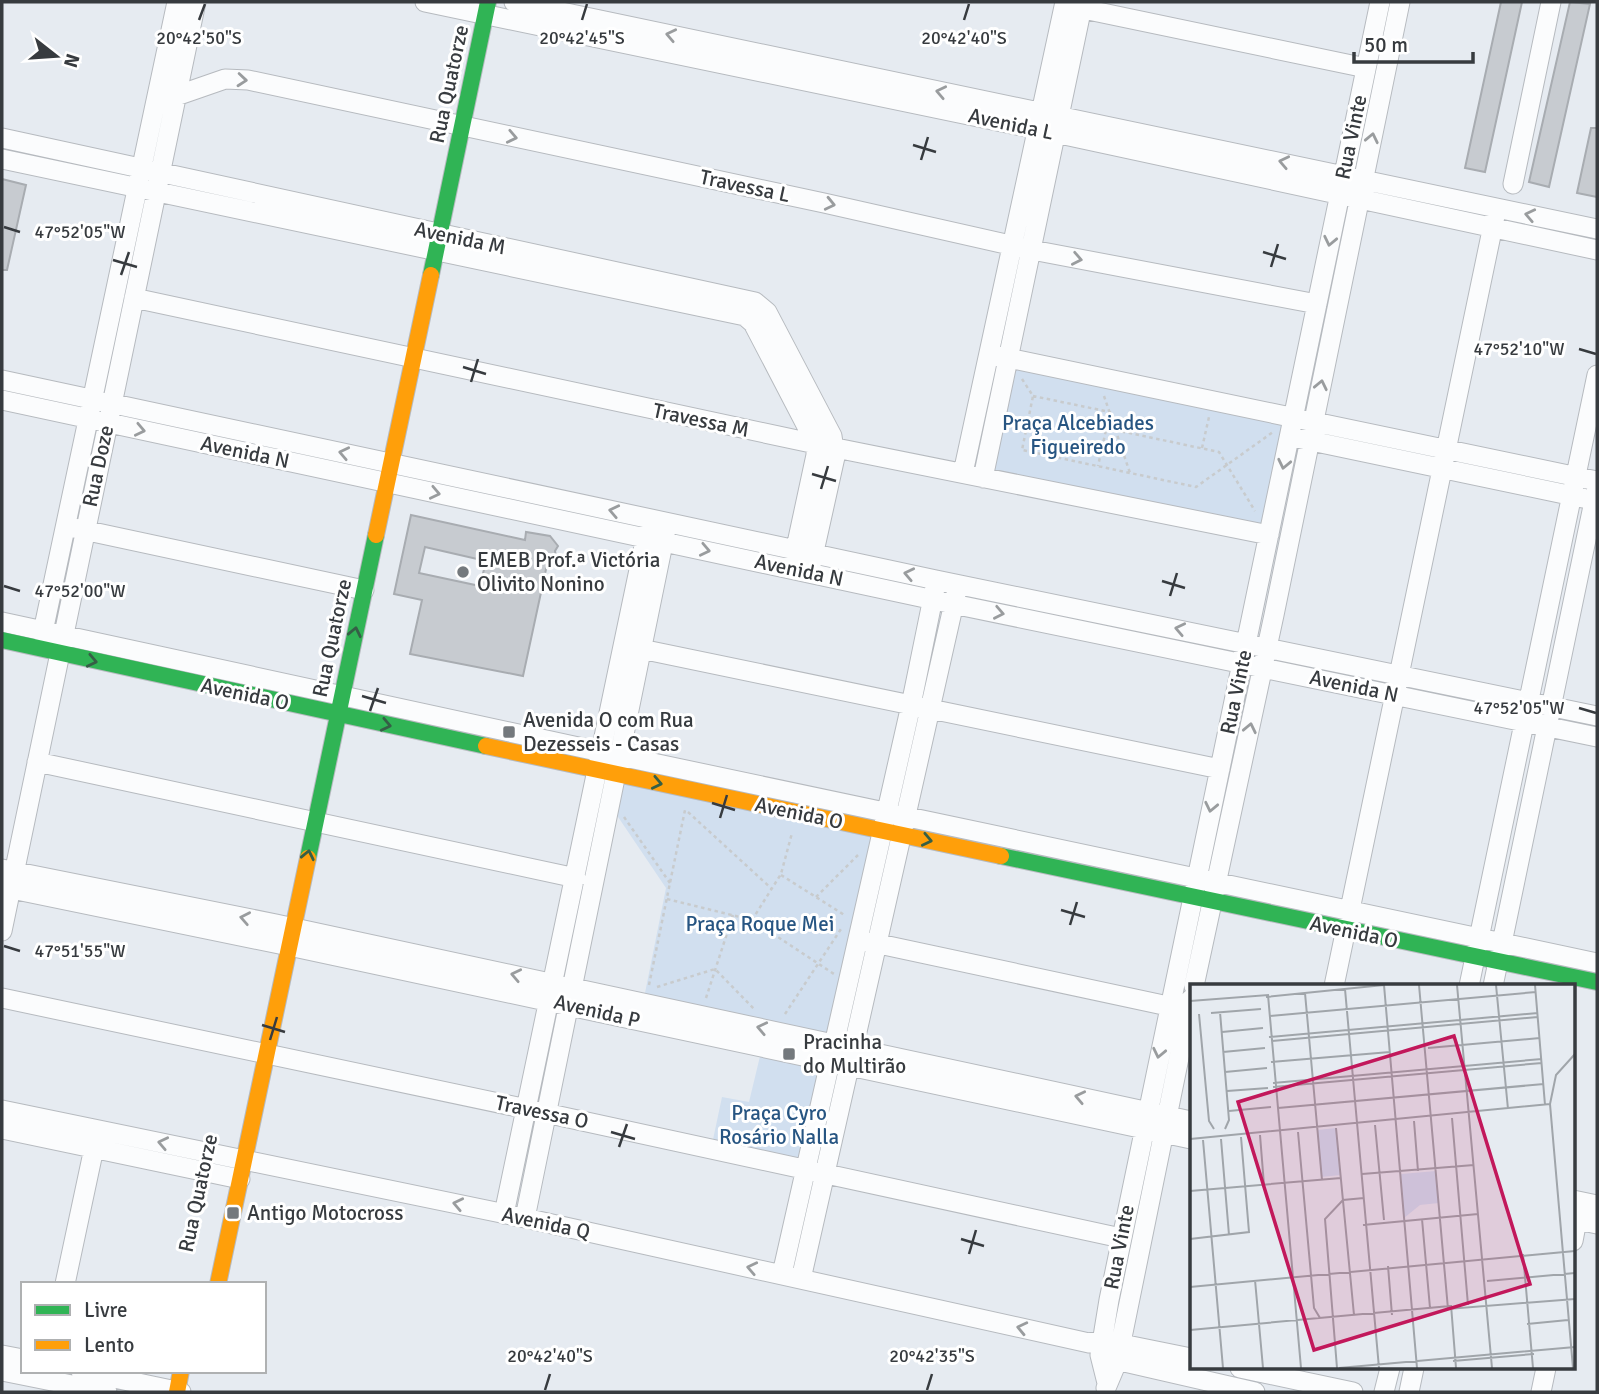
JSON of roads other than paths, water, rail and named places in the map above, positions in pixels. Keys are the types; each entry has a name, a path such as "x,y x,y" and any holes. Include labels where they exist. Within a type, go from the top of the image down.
{"street":[{"name":"Rua Doze","path":"41,640 65,526 134,298 177,2"},
{"name":"Rua Doze","path":"2,932 7,879 37,762 85,530 100,411 149,181 177,96 197,2"},
{"name":"Avenida L","path":"425,2 711,52 1048,123 1344,174 1597,229"},
{"name":"Avenida L","path":"514,2 711,52"},
{"name":"Rua Vinte","path":"1106,1388 1106,1348 1121,1238 1380,2"},
{"name":"Rua Vinte","path":"1194,984 1400,2"},
{"path":"1513,184 1551,2"},
{"path":"963,473 1013,246 1048,123 1073,4 1366,68"},
{"name":"Rua Quatorze","path":"218,1282 231,1167 254,1051 475,10"},
{"name":"Travessa L","path":"177,96 225,79 237,78 1032,250 1317,304"},
{"name":"Avenida L","path":"1048,123 1339,196 1597,250"},
{"path":"984,478 1032,250 1048,123"},
{"name":"Avenida M","path":"2,138 149,181"},
{"name":"Avenida M","path":"2,159 149,181 767,312 832,436 825,446"},
{"path":"1334,984 1497,208"},
{"name":"Travessa M","path":"134,298 825,446 1269,535"},
{"path":"989,354 1212,400 1292,427 1597,492 1493,984"},
{"path":"1469,984 1597,375"},
{"name":"Avenida N","path":"2,380 100,411 935,589 958,584 1245,653"},
{"name":"Avenida N","path":"2,400 100,411"},
{"path":"802,561 835,457 825,446"},
{"path":"65,526 351,587"},
{"path":"561,994 576,878 641,649 656,530"},
{"path":"525,1217 537,1111 561,994 611,797 609,763 656,530"},
{"path":"842,1055 848,984 884,821 958,584"},
{"path":"791,1276 842,1055 859,934 904,825 935,589"},
{"name":"Avenida N","path":"935,589 953,604 1265,657 1399,675 1549,717 1597,737"},
{"name":"Avenida O","path":"2,622 41,640 61,645 328,703 884,821 1196,878 1214,892 1477,948 1498,962 1597,982"},
{"name":"Avenida O","path":"2,640 41,640"},
{"path":"641,649 1220,769"},
{"name":"Avenida N","path":"1265,657 1395,694 1527,712"},
{"name":"Avenida N","path":"1549,717 1597,716"},
{"path":"37,762 576,878"},
{"name":"Avenida O","path":"609,763 797,812 884,821"},
{"name":"Avenida O","path":"904,825 1192,898 1214,892"},
{"name":"Avenida P","path":"7,879 280,934 1145,1120 1166,1124 1190,1121"},
{"path":"859,934 1168,1006"},
{"name":"Avenida O","path":"1477,948 1502,943 1597,962"},
{"name":"Avenida P","path":"561,994 701,1014 723,1029 774,1030 842,1055"},
{"name":"Travessa O","path":"2,998 1121,1238"},
{"name":"Rua Vinte","path":"1106,1348 1166,1124 1190,1004"},
{"name":"Avenida Q","path":"2,1110 231,1167"},
{"path":"504,1214 537,1111"},
{"name":"Avenida P","path":"1166,1124 1190,1138"},
{"name":"Avenida Q","path":"2,1129 94,1149 231,1167 525,1217 1106,1348 1252,1392"},
{"path":"65,1282 94,1149"},
{"path":"1574,1200 1597,1205"},
{"path":"1575,1220 1597,1224"},
{"name":"Avenida Q","path":"1106,1348 1190,1358"},
{"path":"2,1355 21,1359"},
{"path":"1250,1370 1252,1392"},
{"path":"1254,1370 1353,1392"},
{"path":"1384,1392 1390,1370"},
{"path":"1409,1392 1414,1370"},
{"path":"1541,1392 1546,1370"},
{"path":"2,1371 107,1392"},
{"path":"89,1373 178,1392 181,1373"}],"place":[{"name":"EMEB Prof.ª Victória Olivito Nonino","path":"463,572"},
{"name":"Avenida O com Rua Dezesseis - Casas","path":"509,732"},
{"name":"Pracinha do Multirão","path":"789,1054"},
{"name":"Antigo Motocross","path":"233,1213"}],"park label":[{"name":"Praça Alcebiades Figueiredo","path":"1078,435"},
{"name":"Praça Roque Mei","path":"760,924"},
{"name":"Praça Cyro Rosário Nalla","path":"779,1125"}]}
